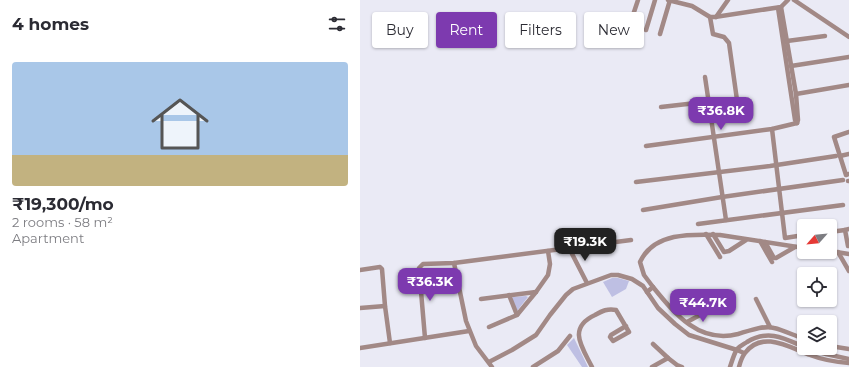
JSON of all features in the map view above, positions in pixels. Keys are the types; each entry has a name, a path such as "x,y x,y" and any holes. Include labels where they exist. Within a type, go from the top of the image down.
{"street":[{"path":"634,12 638,0"},
{"path":"646,30 655,0"},
{"path":"660,34 669,0 692,6 710,17 716,17 780,8 788,0"},
{"path":"716,17 728,0"},
{"path":"794,0 849,37"},
{"path":"780,8 796,94 797,123"},
{"path":"780,8 795,120 797,123"},
{"path":"710,17 713,34 724,37 729,43 737,100"},
{"path":"787,41 825,36"},
{"path":"791,66 849,57"},
{"path":"706,77 726,220"},
{"path":"796,94 849,85"},
{"path":"661,107 705,102 709,104"},
{"path":"646,146 772,129 797,123"},
{"path":"772,129 785,238 797,236"},
{"path":"849,132 834,137 838,156 846,175 849,174"},
{"path":"636,182 776,165 849,154"},
{"path":"643,210 843,180"},
{"path":"698,224 843,205"},
{"path":"837,231 847,229 849,246"},
{"path":"795,247 712,234 692,234 665,239 656,243 644,252 640,262 644,275 672,311 695,329 714,336 727,337 770,327 797,337"},
{"path":"706,234 720,257"},
{"path":"712,234 724,252 729,251 746,240"},
{"path":"425,338 419,268 423,264 454,263 631,240"},
{"path":"760,241 772,262"},
{"path":"765,242 774,258 795,247"},
{"path":"569,248 587,283"},
{"path":"489,327 517,315 536,292 548,275 550,264 548,251"},
{"path":"838,252 849,254"},
{"path":"838,252 849,271"},
{"path":"454,263 469,331 476,346 492,367"},
{"path":"360,270 381,268 390,343"},
{"path":"489,362 536,335 566,295 573,289 611,275 618,275 632,279 643,286 658,308 689,335 744,353"},
{"path":"643,286 649,282"},
{"path":"647,292 653,287"},
{"path":"481,299 536,292"},
{"path":"509,295 517,315"},
{"path":"756,299 770,327"},
{"path":"360,308 385,306"},
{"path":"592,367 578,340 578,334 586,319 606,309 611,309 616,310 626,326"},
{"path":"687,322 711,309"},
{"path":"360,348 469,331"},
{"path":"730,367 737,350 742,345 761,336 770,335 797,345"},
{"path":"533,367 558,351 570,336"},
{"path":"738,367 744,353 757,343 768,341 797,346"},
{"path":"654,344 668,358 682,367"},
{"path":"837,347 849,349"},
{"path":"817,355 825,360 849,363"},
{"path":"831,355 849,359"},
{"path":"652,367 668,358"}],"shaded area":[{"path":"612,278 629,281 626,289 612,297 603,282"},
{"path":"528,297 517,311 512,298"},
{"path":"574,338 588,367 582,367 567,345"}]}
